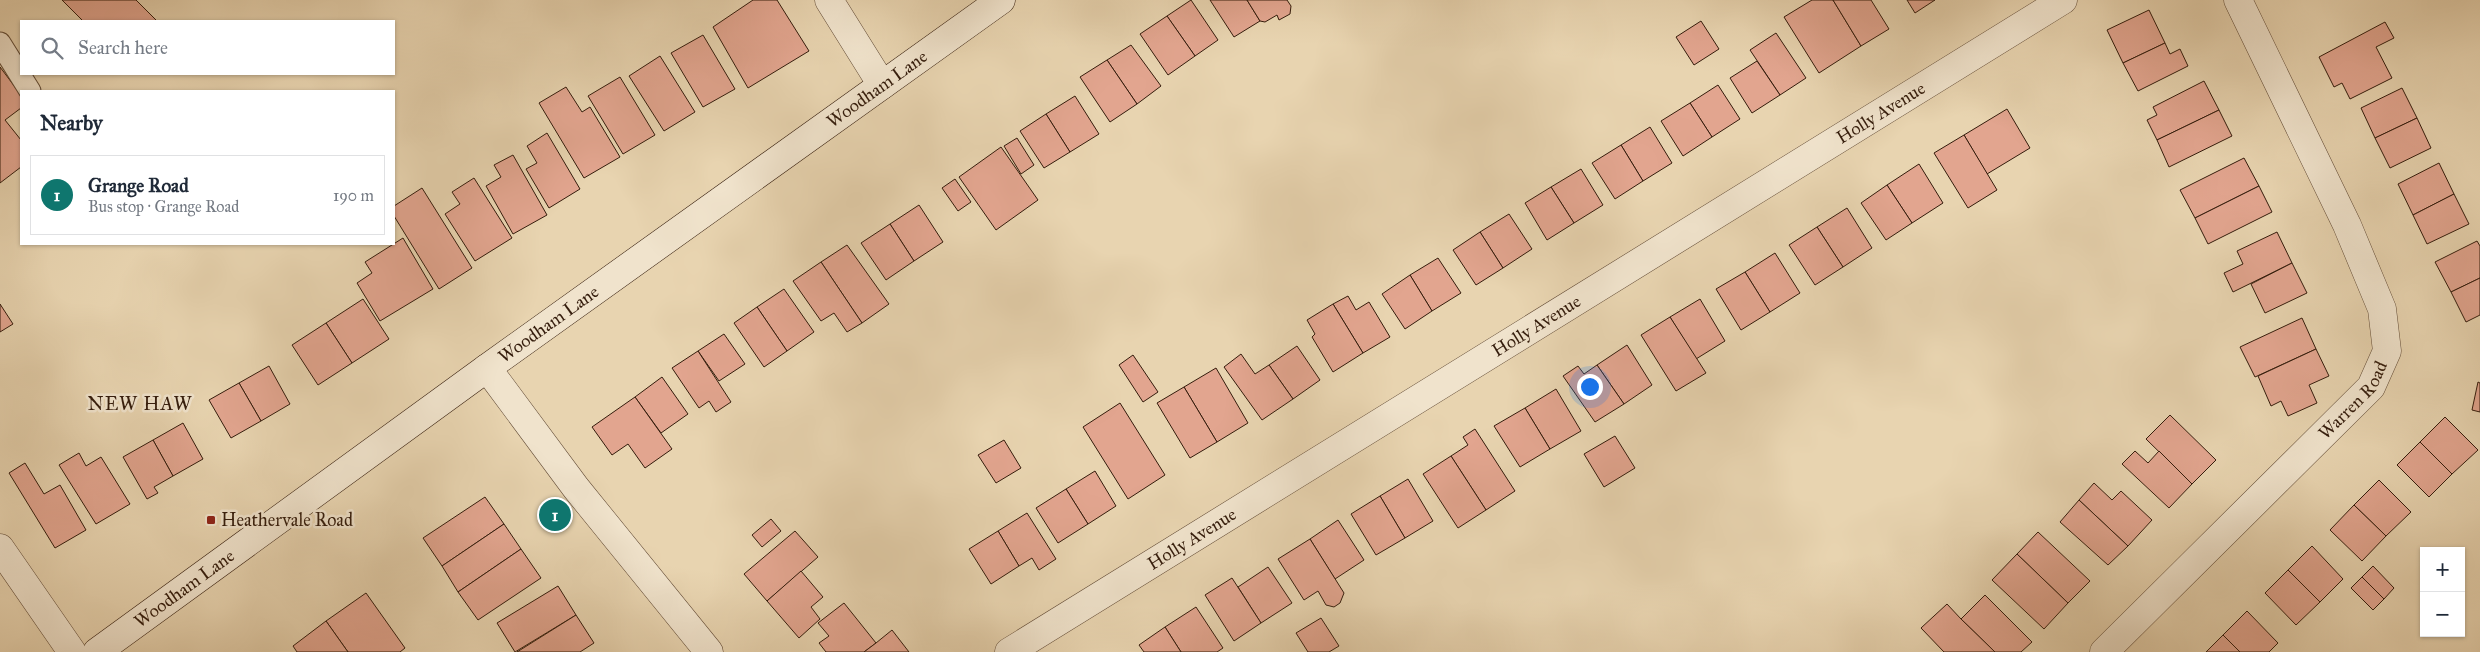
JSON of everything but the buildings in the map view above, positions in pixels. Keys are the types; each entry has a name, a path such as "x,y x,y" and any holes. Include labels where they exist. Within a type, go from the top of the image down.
{"street":[{"path":"829,0 882,85"},
{"name":"Woodham Lane","path":"97,652 487,368 1002,0"},
{"name":"Holly Avenue","path":"1009,652 2062,0"},
{"name":"Warren Road","path":"2104,652 2371,387 2387,351 2382,309 2347,225 2238,0"},
{"path":"487,368 576,488 710,652"},
{"path":"0,548 72,652"}],"lane":[{"path":"0,43 29,90"}],"place":[{"name":"Grange Road","path":"555,515"},
{"name":"Heathervale Road","path":"211,520"}],"district":[{"name":"NEW HAW","path":"140,403"}]}
